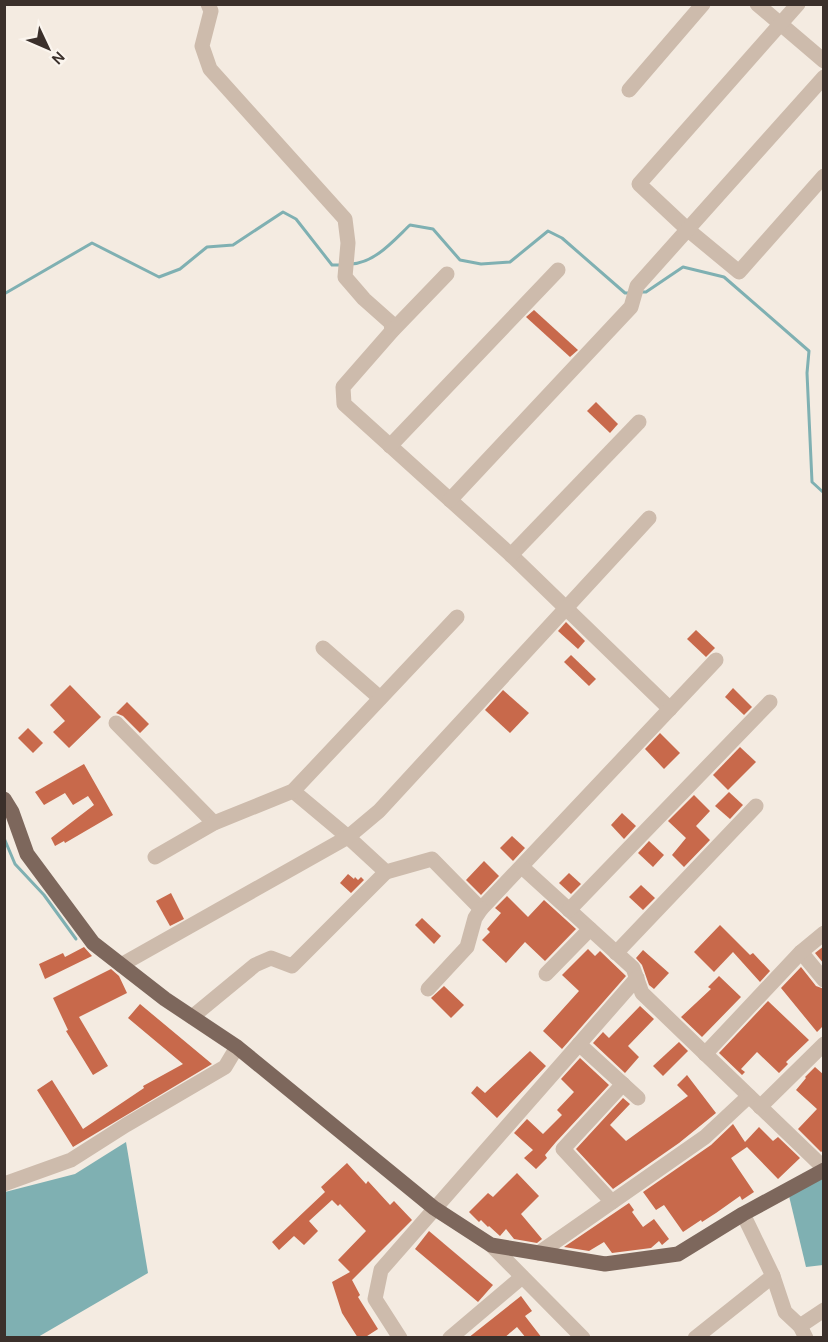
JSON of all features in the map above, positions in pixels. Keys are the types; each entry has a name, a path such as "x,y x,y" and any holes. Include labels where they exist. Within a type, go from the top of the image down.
{"main road":[{"path":"4,799 12,812 27,854 93,943 165,999 237,1047 434,1208 491,1245 604,1264 678,1254 743,1214 824,1169"}],"street":[{"path":"208,4 211,11 202,46 210,69 345,219 348,255 345,277 364,299 392,323 392,331"},
{"path":"629,90 703,4"},
{"path":"757,4 824,61"},
{"path":"798,4 639,184 687,229 739,272 824,176"},
{"path":"450,500 632,307 637,286 824,77"},
{"path":"390,446 558,270"},
{"path":"447,274 392,331 343,387 344,404 511,555 670,709"},
{"path":"511,555 639,422"},
{"path":"121,965 348,837 379,811 649,518"},
{"path":"155,857 214,823 292,791 457,616"},
{"path":"323,648 380,698"},
{"path":"428,988 467,947 475,918 481,909 716,660"},
{"path":"569,910 770,702"},
{"path":"116,723 214,823"},
{"path":"292,791 387,872"},
{"path":"616,953 756,806"},
{"path":"192,1017 255,965 271,958 292,966 387,872 432,859 481,909"},
{"path":"522,867 633,968 642,993 824,1169"},
{"path":"546,974 590,929"},
{"path":"705,1054 801,952 824,933"},
{"path":"801,952 824,980"},
{"path":"400,1338 375,1299 381,1270 637,978"},
{"path":"579,1044 638,1098"},
{"path":"539,1253 705,1137 754,1101 824,1044"},
{"path":"4,1184 71,1160 225,1067 237,1047"},
{"path":"612,1202 563,1149 623,1084"},
{"path":"743,1214 773,1276 785,1311 803,1332 824,1310"},
{"path":"491,1245 583,1338"},
{"path":"695,1338 773,1276"},
{"path":"450,1338 522,1277"}],"water":[{"path":"126,1142 148,1273 38,1337 5,1337 5,1192 75,1174"},
{"path":"823,1176 823,1265 806,1267 789,1196"}],"building":[{"path":"534,310 578,350 570,357 526,317"},
{"path":"596,402 618,424 610,433 587,411"},
{"path":"566,622 585,641 578,649 558,631"},
{"path":"696,630 715,648 706,657 687,639"},
{"path":"571,655 596,679 589,686 564,662"},
{"path":"70,685 101,717 69,748 53,732 65,721 50,705"},
{"path":"733,688 752,707 744,715 725,697"},
{"path":"503,690 529,713 510,733 485,710"},
{"path":"127,702 149,724 140,733 123,716 116,713"},
{"path":"28,728 43,743 33,753 18,738"},
{"path":"660,733 680,753 664,769 645,749"},
{"path":"740,747 756,762 728,790 713,775"},
{"path":"84,764 113,815 65,843 64,841 55,846 51,838 94,805 88,796 73,805 65,793 44,805 35,792"},
{"path":"729,792 743,805 730,819 715,806"},
{"path":"694,795 710,811 696,826 710,840 684,867 672,855 686,838 668,821"},
{"path":"622,813 636,826 624,839 611,825"},
{"path":"512,836 525,848 513,861 500,848"},
{"path":"649,841 664,855 653,867 638,853"},
{"path":"484,861 499,876 481,895 466,880"},
{"path":"569,873 581,884 571,894 559,883"},
{"path":"348,874 354,879 355,877 358,880 361,877 364,880 351,893 340,883"},
{"path":"641,885 655,898 643,910 629,897"},
{"path":"171,893 184,919 170,926 156,901"},
{"path":"507,896 528,917 544,900 576,929 545,961 525,942 506,963 482,940 490,932 487,929 501,913 495,908"},
{"path":"422,918 441,936 434,944 415,925"},
{"path":"720,925 770,971 760,982 733,952 714,972 694,952"},
{"path":"824,946 824,964 815,953"},
{"path":"84,947 92,956 45,979 39,964 63,953 65,957"},
{"path":"588,949 595,956 600,951 626,976 562,1049 543,1031 579,991 562,975"},
{"path":"643,950 669,973 654,989 649,985 642,965 636,958"},
{"path":"801,967 816,986 824,989 824,1025 817,1032 781,988"},
{"path":"111,969 119,976 127,993 79,1017 108,1066 93,1075 66,1031 68,1030 53,998"},
{"path":"719,976 741,997 702,1037 681,1017 711,989 708,987"},
{"path":"444,986 464,1005 451,1018 431,998"},
{"path":"768,1001 809,1040 786,1062 788,1064 779,1073 757,1052 741,1069 745,1072 742,1075 719,1053"},
{"path":"140,1004 212,1064 73,1147 37,1090 52,1080 83,1129 144,1088 143,1086 183,1064 128,1018"},
{"path":"640,1006 654,1019 628,1046 639,1057 625,1073 593,1043 603,1032 609,1038"},
{"path":"679,1042 688,1051 663,1076 653,1066"},
{"path":"530,1051 546,1066 497,1118 471,1093 477,1086 485,1093"},
{"path":"580,1058 609,1085 556,1142 545,1155 547,1158 536,1169 524,1158 533,1150 514,1133 527,1119 543,1134 562,1115 557,1110 574,1092 561,1079"},
{"path":"815,1067 824,1075 824,1150 821,1152 798,1129 817,1109 796,1090"},
{"path":"687,1075 716,1113 679,1143 613,1189 576,1149 623,1098 630,1104 610,1125 626,1141 688,1096 677,1085"},
{"path":"733,1124 745,1142 759,1127 773,1141 778,1137 800,1158 778,1179 747,1147 731,1158 754,1192 742,1200 740,1196 683,1232 664,1205 656,1210 643,1192 711,1145"},
{"path":"347,1163 366,1184 368,1181 390,1205 394,1201 412,1220 352,1280 360,1295 358,1297 378,1329 364,1338 358,1338 342,1313 332,1282 350,1272 338,1260 366,1231 340,1204 338,1206 332,1200 309,1221 318,1231 304,1245 294,1236 279,1250 272,1242 325,1192 321,1187"},
{"path":"517,1173 539,1196 521,1214 542,1239 537,1243 514,1239 506,1229 500,1236 469,1212 488,1193 493,1197"},
{"path":"629,1203 634,1210 632,1212 643,1227 654,1219 669,1239 662,1245 659,1241 651,1248 612,1253 604,1242 589,1251 564,1247"},
{"path":"429,1231 493,1285 478,1302 415,1249"},
{"path":"521,1296 532,1311 525,1316 542,1338 526,1338 517,1327 504,1338 468,1338"}],"waterway":[{"path":"4,294 92,243 159,277 180,269 207,247 233,245 283,212 296,219 332,265 341,265"},
{"path":"351,264 360,263 376,255 410,225 433,229 460,260 481,264 510,262 548,231 562,238 625,293 631,293"},
{"path":"641,292 646,292 683,267 724,277 809,351 807,373 812,482 824,493"},
{"path":"4,838 15,864 44,895 76,939"}]}
